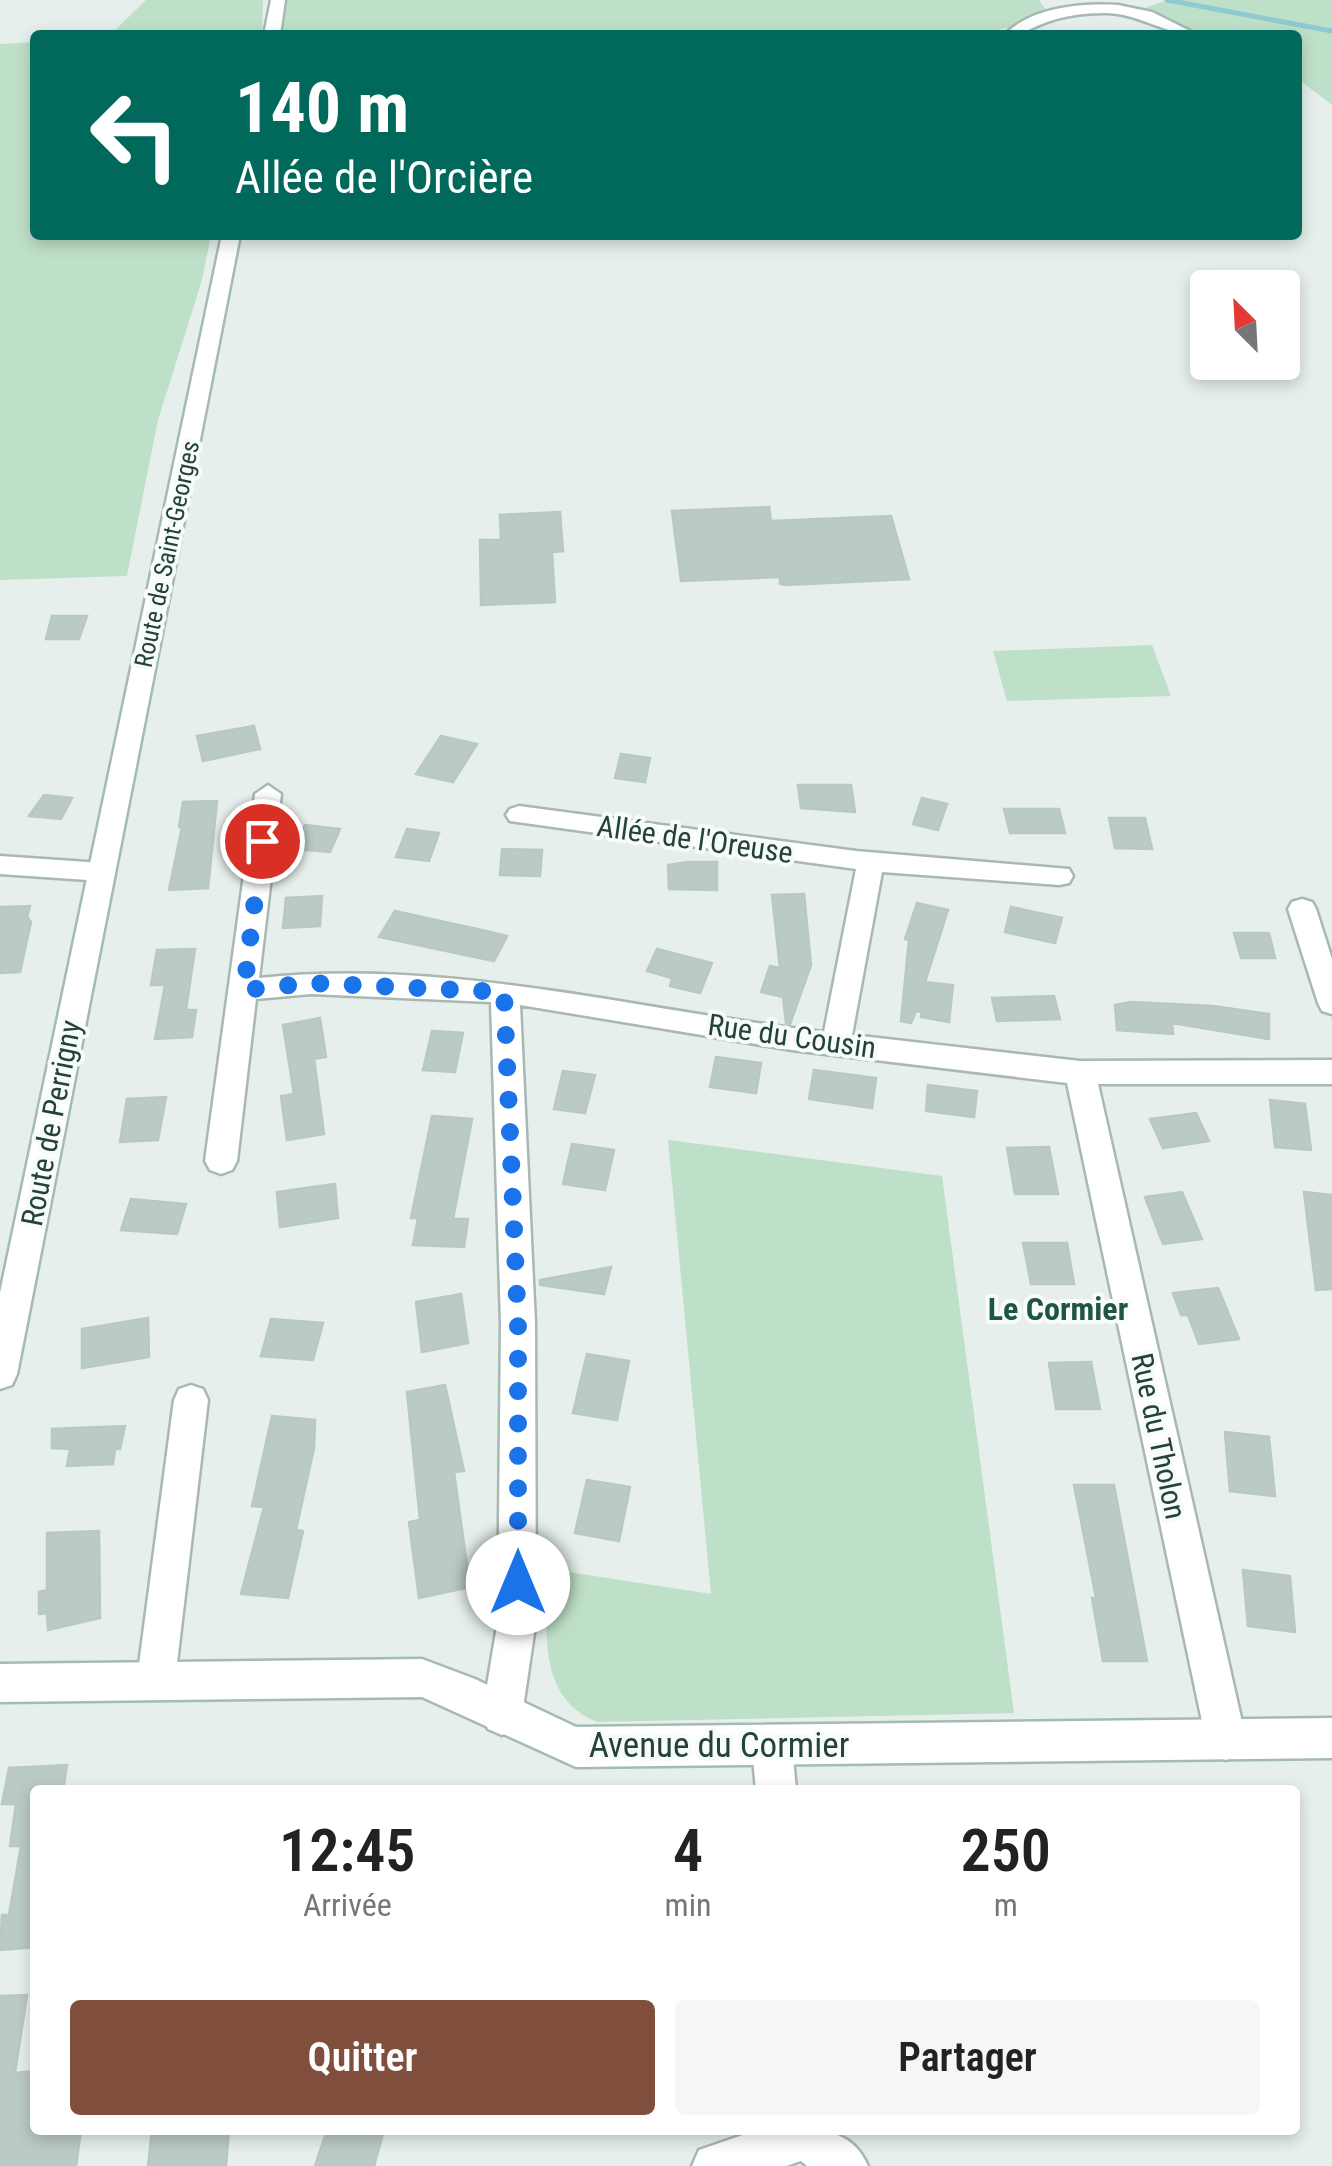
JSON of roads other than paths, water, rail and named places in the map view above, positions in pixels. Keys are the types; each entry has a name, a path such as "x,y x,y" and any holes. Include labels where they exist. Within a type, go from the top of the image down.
{"street":[{"path":"273,30 278,0"},
{"path":"1044,0 1058,16"},
{"path":"1021,30 1038,20 1122,9 1177,30"},
{"name":"Route de Saint-Georges","path":"102,872 230,240"},
{"path":"221,1160 268,794"},
{"name":"Allée de l'Oreuse","path":"519,815 975,873 1059,876"},
{"path":"836,1043 871,861"},
{"path":"0,865 102,872"},
{"name":"Route de Perrigny","path":"0,1374 102,872"},
{"path":"1302,909 1332,1003"},
{"name":"Rue du Cousin","path":"244,990 310,983 504,992 836,1043 1080,1073 1332,1072"},
{"path":"502,1715 518,1620 518,1323 504,992"},
{"name":"Rue du Tholon","path":"1080,1073 1226,1740"},
{"path":"156,1680 190,1400"},
{"name":"Avenue du Cormier","path":"0,1683 422,1678 481,1700 502,1715 576,1746 772,1747 1332,1738"},
{"path":"772,1747 776,1785"},
{"path":"715,2166 803,2135"},
{"path":"807,2135 845,2166"}],"waterway":[{"path":"1167,0 1332,31"}],"district":[{"name":"Le Cormier","path":"1058,1309"}]}
